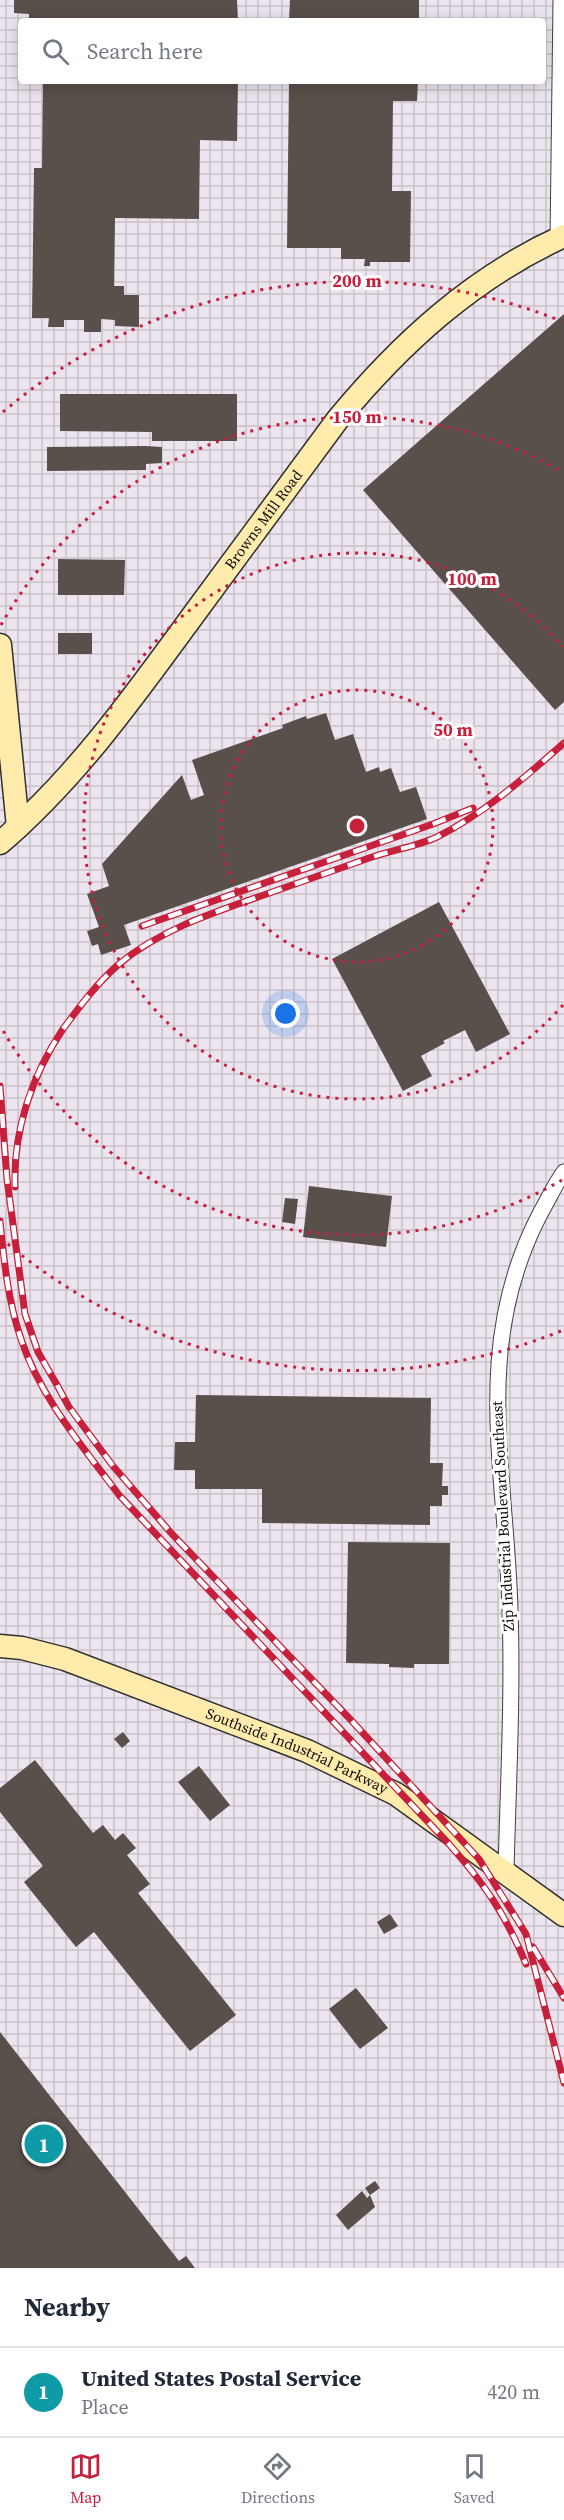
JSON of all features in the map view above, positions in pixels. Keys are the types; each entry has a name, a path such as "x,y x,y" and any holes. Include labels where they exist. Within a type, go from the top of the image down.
{"street":[{"path":"561,0 561,237"},
{"name":"Browns Mill Road","path":"0,843 74,770 124,710 338,419 376,374 417,333 461,297 509,265 561,237"},
{"path":"0,645 18,827"},
{"name":"Zip Industrial Boulevard Southeast","path":"507,1873 510,1610 497,1408 499,1346 509,1293 529,1234 564,1172"},
{"name":"Southside Industrial Parkway","path":"0,1646 22,1648 65,1659 297,1746 396,1794 564,1915"}],"shaded area":[{"path":"0,0 564,0 564,2268 0,2268"}],"building":[{"path":"14,0 237,0 238,18 29,18 29,14 14,13"},
{"path":"290,0 419,0 419,18 289,18"},
{"path":"43,84 238,84 237,141 200,140 199,219 115,218 114,286 124,286 124,295 139,295 139,327 115,326 115,320 101,319 101,332 84,332 84,320 64,320 64,327 48,327 49,318 32,318 34,168 42,168"},
{"path":"289,84 418,84 417,101 393,101 392,191 411,191 410,262 370,262 370,266 364,266 365,259 341,259 341,248 287,248"},
{"path":"564,314 564,702 555,710 363,490"},
{"path":"60,394 237,394 237,441 152,441 152,432 60,431"},
{"path":"47,447 162,447 162,463 146,464 146,470 47,471"},
{"path":"58,559 125,560 124,595 58,595"},
{"path":"58,633 92,633 92,654 58,654"},
{"path":"326,713 335,740 353,734 366,772 379,767 380,772 391,768 400,792 416,787 427,819 124,925 131,945 101,955 98,944 92,946 87,931 99,927 87,894 109,886 102,864 182,775 191,800 204,795 192,760 283,728 282,725 306,716 307,719"},
{"path":"439,902 510,1034 476,1052 465,1030 443,1041 445,1043 421,1056 432,1076 403,1091 332,959"},
{"path":"309,1186 392,1196 386,1247 303,1237"},
{"path":"285,1198 298,1199 295,1224 282,1222"},
{"path":"196,1395 431,1398 430,1463 443,1463 442,1486 448,1486 448,1495 442,1495 442,1506 430,1506 430,1525 262,1523 262,1489 195,1489 195,1470 174,1470 175,1442 195,1442"},
{"path":"348,1542 450,1543 449,1664 414,1664 414,1668 389,1667 389,1664 346,1663"},
{"path":"123,1732 130,1741 122,1748 114,1739"},
{"path":"35,1760 93,1833 103,1825 115,1840 123,1833 136,1848 127,1855 150,1884 138,1893 236,2015 190,2051 94,1932 76,1947 24,1882 43,1866 0,1812 0,1788"},
{"path":"199,1766 230,1805 210,1821 178,1782"},
{"path":"390,1914 398,1926 384,1934 377,1922"},
{"path":"356,1988 388,2028 360,2049 329,2009"},
{"path":"0,2032 179,2261 186,2256 195,2268 0,2268"},
{"path":"375,2181 380,2188 370,2195 365,2188"},
{"path":"362,2191 367,2198 370,2195 375,2207 348,2230 336,2215"}],"railway":[{"path":"15,1187 17,1145 21,1125 42,1065 63,1029 96,987 119,964 152,941 205,916 372,857 437,837 488,806 564,743"},
{"path":"142,926 473,808"},
{"path":"0,1086 7,1179 25,1314 38,1352 69,1407 113,1466 172,1534 350,1719 479,1859 526,1934 564,2083"},
{"path":"0,1221 10,1296 21,1339 39,1381 77,1440 119,1495 462,1859 502,1914 526,1964"},
{"path":"533,1947 564,1998"}],"place":[{"name":"United States Postal Service","path":"44,2144"}]}
